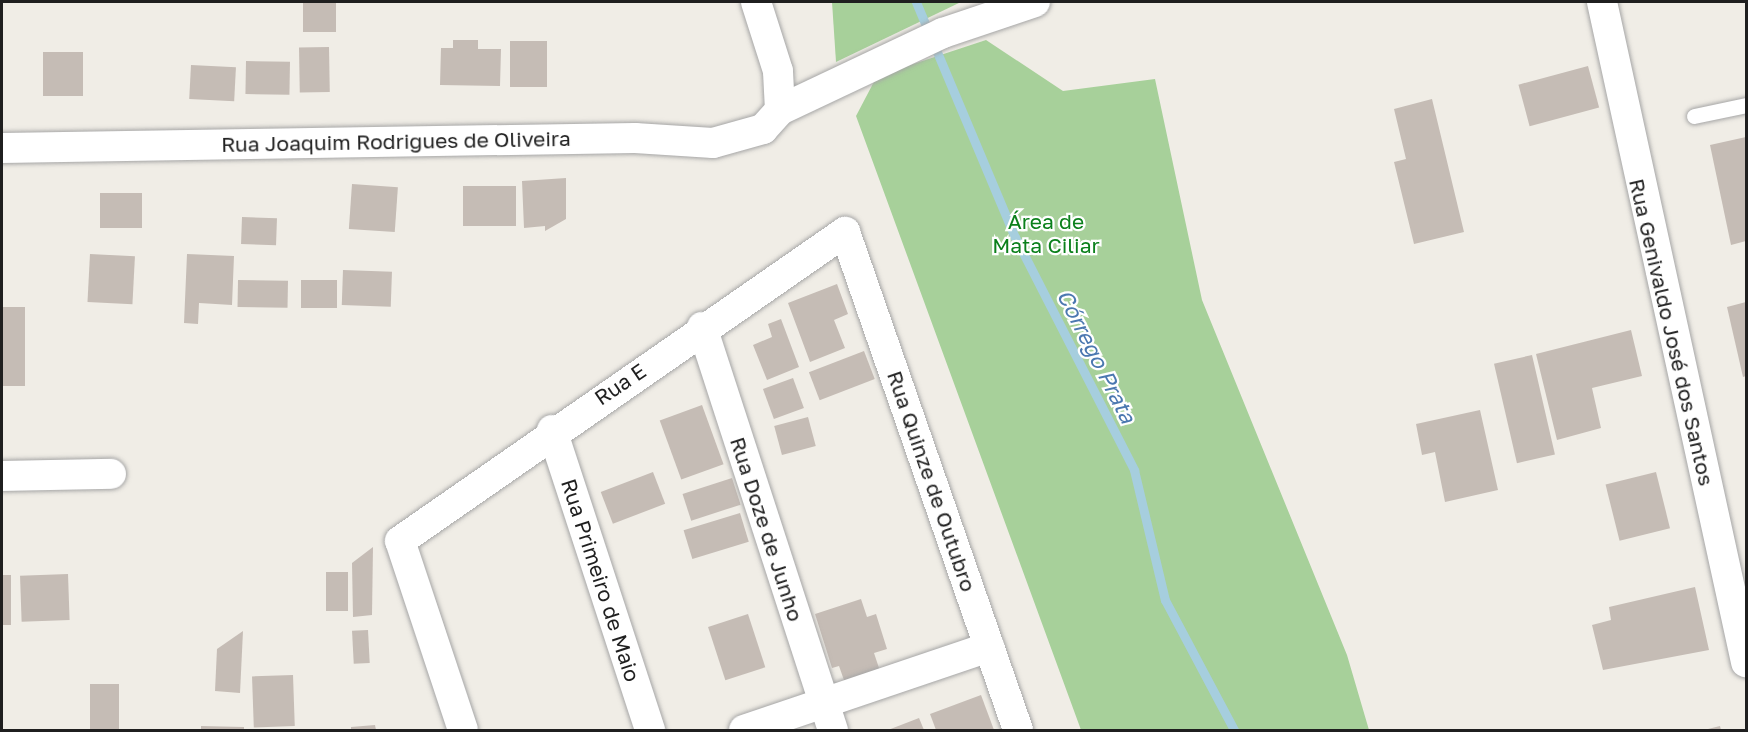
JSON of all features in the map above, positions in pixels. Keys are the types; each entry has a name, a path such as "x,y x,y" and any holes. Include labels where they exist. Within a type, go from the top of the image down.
{"street":[{"path":"756,2 778,72 780,110"},
{"name":"Rua Joaquim Rodrigues de Oliveira","path":"2,148 635,138 713,143 763,129 780,110 943,33 1035,2"},
{"name":"Rua Genivaldo José dos Santos","path":"1602,2 1611,61 1746,662"},
{"name":"Rua E","path":"463,730 400,541 552,430 845,232"},
{"name":"Rua Quinze de Outubro","path":"845,232 1017,730"},
{"name":"Rua Doze de Junho","path":"702,327 833,730"},
{"name":"Rua Primeiro de Maio","path":"552,430 650,730"},
{"path":"2,476 111,474"},
{"path":"744,730 989,647"}],"lane":[{"path":"1694,116 1746,105"}],"green space":[{"path":"832,2 961,2 836,62"},
{"name":"Área de Mata Ciliar","path":"986,40 1063,91 1155,79 1202,300 1347,655 1369,730 1081,730 856,116 877,76"}],"building":[{"path":"303,2 336,2 336,32 303,32"},
{"path":"453,40 478,40 478,49 501,49 500,86 440,85 441,48 453,48"},
{"path":"510,41 547,41 547,87 510,87"},
{"path":"329,47 330,92 300,93 299,48"},
{"path":"43,52 83,52 83,96 43,96"},
{"path":"246,61 290,62 289,95 245,94"},
{"path":"191,65 236,67 234,101 189,99"},
{"path":"1588,66 1599,108 1530,126 1518,85"},
{"path":"1432,99 1464,232 1414,244 1394,162 1406,159 1394,109"},
{"path":"1746,137 1746,241 1731,245 1710,145"},
{"path":"566,178 566,219 545,231 545,226 524,228 522,181"},
{"path":"352,184 398,187 395,232 349,229"},
{"path":"463,186 516,186 516,226 463,226"},
{"path":"100,193 142,193 142,228 100,228"},
{"path":"242,217 277,218 276,245 241,244"},
{"path":"90,254 135,256 132,304 87,302"},
{"path":"187,254 234,256 232,305 199,303 198,324 184,323"},
{"path":"343,270 392,272 391,307 342,305"},
{"path":"238,280 288,281 288,308 238,307"},
{"path":"301,280 337,280 337,308 301,308"},
{"path":"837,284 848,314 834,320 845,348 810,362 788,303"},
{"path":"1746,302 1746,376 1743,377 1727,307"},
{"path":"2,307 25,307 25,386 2,386"},
{"path":"781,319 799,367 767,380 753,345 772,337 768,324"},
{"path":"1631,330 1642,376 1592,388 1601,428 1557,440 1536,354"},
{"path":"864,351 875,379 820,400 809,372"},
{"path":"1532,355 1555,454 1517,463 1494,364"},
{"path":"793,378 804,408 774,419 763,389"},
{"path":"702,405 724,464 681,480 660,420"},
{"path":"1480,410 1498,490 1445,502 1435,452 1422,455 1416,424"},
{"path":"808,417 816,446 782,455 774,426"},
{"path":"653,472 665,504 613,524 601,492"},
{"path":"1656,472 1670,528 1620,541 1606,485"},
{"path":"732,478 741,505 691,521 683,494"},
{"path":"740,513 749,542 692,559 684,530"},
{"path":"373,547 372,615 353,617 352,563"},
{"path":"326,572 348,572 348,611 326,611"},
{"path":"68,574 70,620 22,622 20,576"},
{"path":"2,575 11,575 11,625 2,625"},
{"path":"1695,587 1709,650 1603,670 1592,625 1611,620 1609,607"},
{"path":"861,599 867,617 876,614 887,649 874,653 880,671 845,683 839,666 832,668 815,614"},
{"path":"748,614 765,667 725,680 708,627"},
{"path":"368,630 370,663 354,664 352,631"},
{"path":"243,631 240,693 215,691 217,649"},
{"path":"293,675 295,726 254,727 252,676"},
{"path":"90,684 119,684 119,730 90,730"},
{"path":"981,695 994,730 936,730 930,714"},
{"path":"919,718 924,730 888,730"},
{"path":"375,725 376,730 351,730 351,727"},
{"path":"201,726 244,727 244,730 201,730"},
{"path":"1720,726 1721,730 1704,730"}],"waterway":[{"name":"Córrego Prata","path":"916,2 1015,237 1134,470 1165,600 1234,730"}]}
